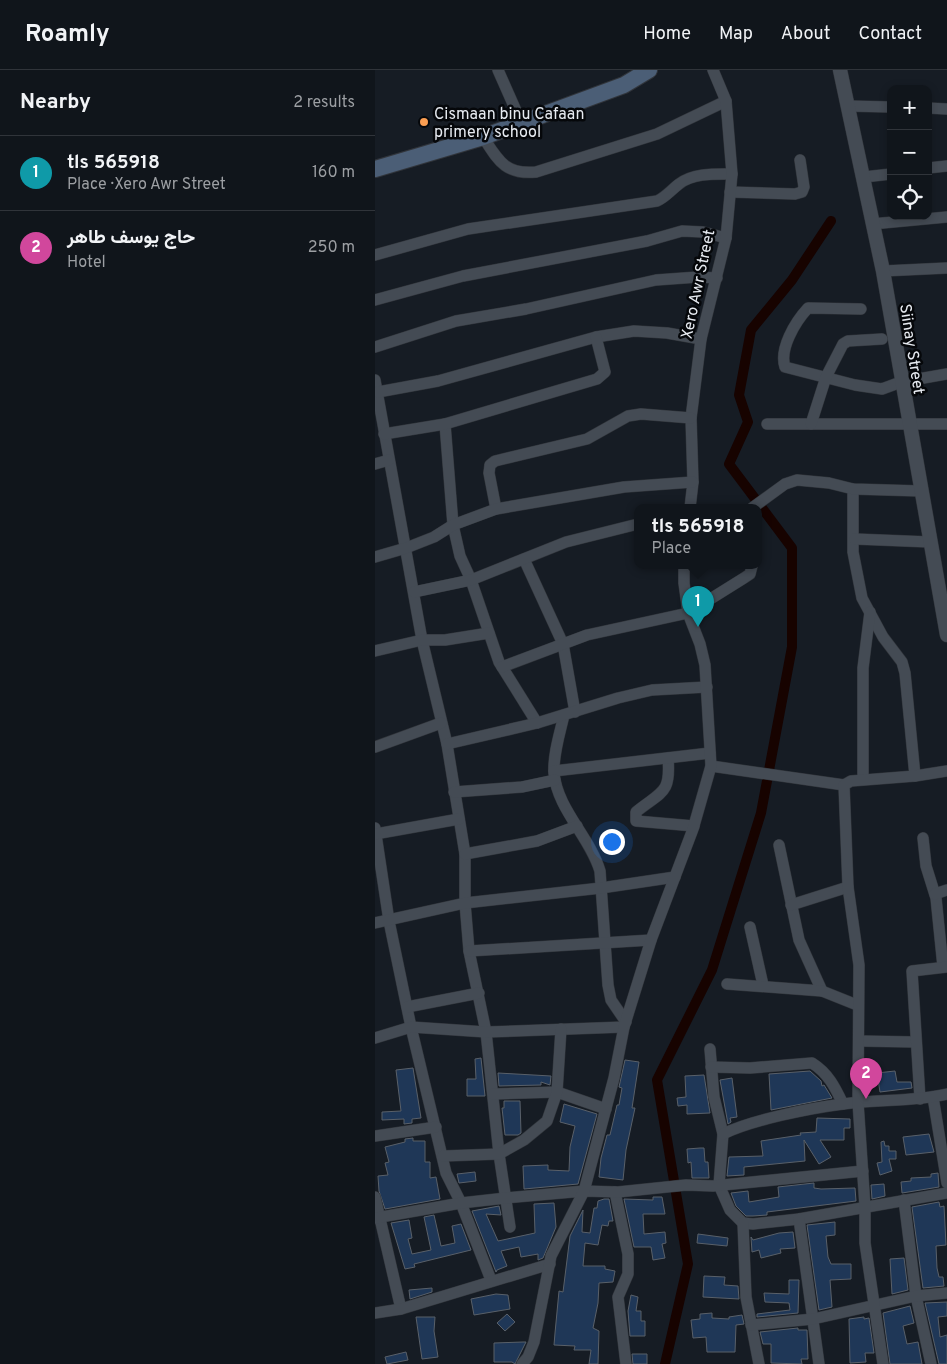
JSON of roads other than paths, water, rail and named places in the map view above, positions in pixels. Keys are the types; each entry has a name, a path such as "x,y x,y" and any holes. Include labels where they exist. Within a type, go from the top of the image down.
{"main road":[{"path":"375,169 483,137 624,85 649,70"}],"street":[{"path":"498,70 521,122"},
{"name":"Xero Awr Street","path":"690,504 693,482 691,418 701,339 725,238 732,174 726,101 713,70"},
{"name":"Siinay Street","path":"840,70 883,270 930,542 943,576 947,635"},
{"path":"483,137 499,161 507,168 517,172 536,172 657,134 726,101"},
{"path":"849,106 887,107"},
{"path":"932,108 947,109"},
{"path":"730,192 795,194 801,192 804,187 800,160"},
{"path":"932,168 947,166"},
{"path":"375,255 468,229 657,201 664,198 680,183 690,178 705,174 732,174"},
{"path":"864,177 887,174"},
{"path":"872,224 947,217"},
{"path":"375,300 463,276 647,241 682,231 703,232 725,238"},
{"path":"883,270 947,268"},
{"path":"375,347 456,321 656,280 691,277 717,278"},
{"path":"861,309 808,308 791,332 782,358 785,367 855,385 882,389 901,382 947,374"},
{"path":"378,392 447,378 596,337 634,331 667,333 701,339"},
{"path":"384,434 445,424 602,377 605,372 596,337"},
{"path":"811,424 826,377 843,344 848,341 881,339"},
{"path":"375,380 422,640 447,744 465,854 465,903 469,951 486,1032 499,1154 510,1227"},
{"path":"496,509 489,473 490,465 495,461 587,439 628,416 641,414 691,418"},
{"path":"445,424 453,525 460,556 471,580 502,667 537,723"},
{"path":"767,424 947,424"},
{"path":"375,464 389,460"},
{"path":"757,504 785,484 797,480 829,483 853,489 921,491"},
{"path":"375,557 434,537 453,525 496,509 624,487 693,482"},
{"path":"853,489 855,539 853,552 862,598 883,637 902,662 905,673 915,776"},
{"path":"414,592 471,580 566,542 634,525"},
{"path":"855,539 930,542"},
{"path":"524,559 563,644 569,713 555,776 577,826 597,860 611,1000 625,1024"},
{"path":"526,1362 534,1342 551,1256 584,1191 606,1109 625,1024 651,940 694,826 711,766 707,688 700,644 688,613 684,583 685,569"},
{"path":"502,667 594,633 688,613 750,574 751,569"},
{"path":"863,779 863,668 870,612"},
{"path":"375,651 422,640 445,640 489,633"},
{"path":"447,744 537,723 652,690 707,688"},
{"path":"375,747 441,723"},
{"path":"454,792 522,787 555,776 710,753"},
{"path":"668,758 670,780 666,788 635,812 634,817 636,821 694,826"},
{"path":"711,766 844,785 851,780 915,776 947,770"},
{"path":"844,785 848,887 859,965 857,1005 860,1041 858,1102 865,1207 865,1243 883,1364"},
{"path":"459,819 375,832 389,921 411,1027 449,1182 461,1203 491,1280"},
{"path":"465,854 537,841 577,826"},
{"path":"920,1099 912,971 945,967 935,894 926,866 923,838"},
{"path":"779,845 803,953 822,991"},
{"path":"375,922 389,921 465,903 601,888 675,877"},
{"path":"791,905 848,887"},
{"path":"935,894 947,890"},
{"path":"750,927 763,985"},
{"path":"469,951 651,940"},
{"path":"727,984 763,985 822,991 857,1005"},
{"path":"407,1007 479,993"},
{"path":"375,1038 411,1027 486,1032 625,1024"},
{"path":"443,1156 499,1154 524,1140 547,1121 557,1092 561,1029"},
{"path":"860,1041 915,1042"},
{"path":"710,1049 716,1106 723,1134 719,1185 730,1210 743,1223 753,1224 799,1219 947,1193"},
{"path":"711,1067 761,1068 812,1063 820,1068 834,1085 843,1104"},
{"path":"493,1094 557,1092 606,1109"},
{"path":"723,1134 745,1125 843,1104 920,1099 947,1094"},
{"path":"933,1097 947,1183"},
{"path":"375,1136 436,1127"},
{"path":"378,1218 461,1203 506,1198 584,1191 615,1192 664,1186 719,1185 863,1171"},
{"path":"615,1192 628,1254 628,1274 619,1289 618,1297 626,1364"},
{"path":"375,1197 378,1218 401,1309"},
{"path":"904,1200 916,1296 931,1364"},
{"path":"799,1219 819,1364"},
{"path":"743,1223 746,1297 759,1364"},
{"path":"375,1313 401,1309 491,1280 550,1264"},
{"path":"751,1325 813,1320 916,1296 947,1292"}],"waterway":[{"path":"759,504 729,464 748,422 739,395 751,330 792,280 831,221"},
{"path":"665,1364 688,1264 657,1080 712,970 761,813 792,647 792,548 762,508"}],"place":[{"name":"Cismaan binu Cafaan primery school","path":"424,122"},
{"name":"tls 565918","path":"698,627"},
{"name":"حاج يوسف طاهر","path":"866,1099"}]}
